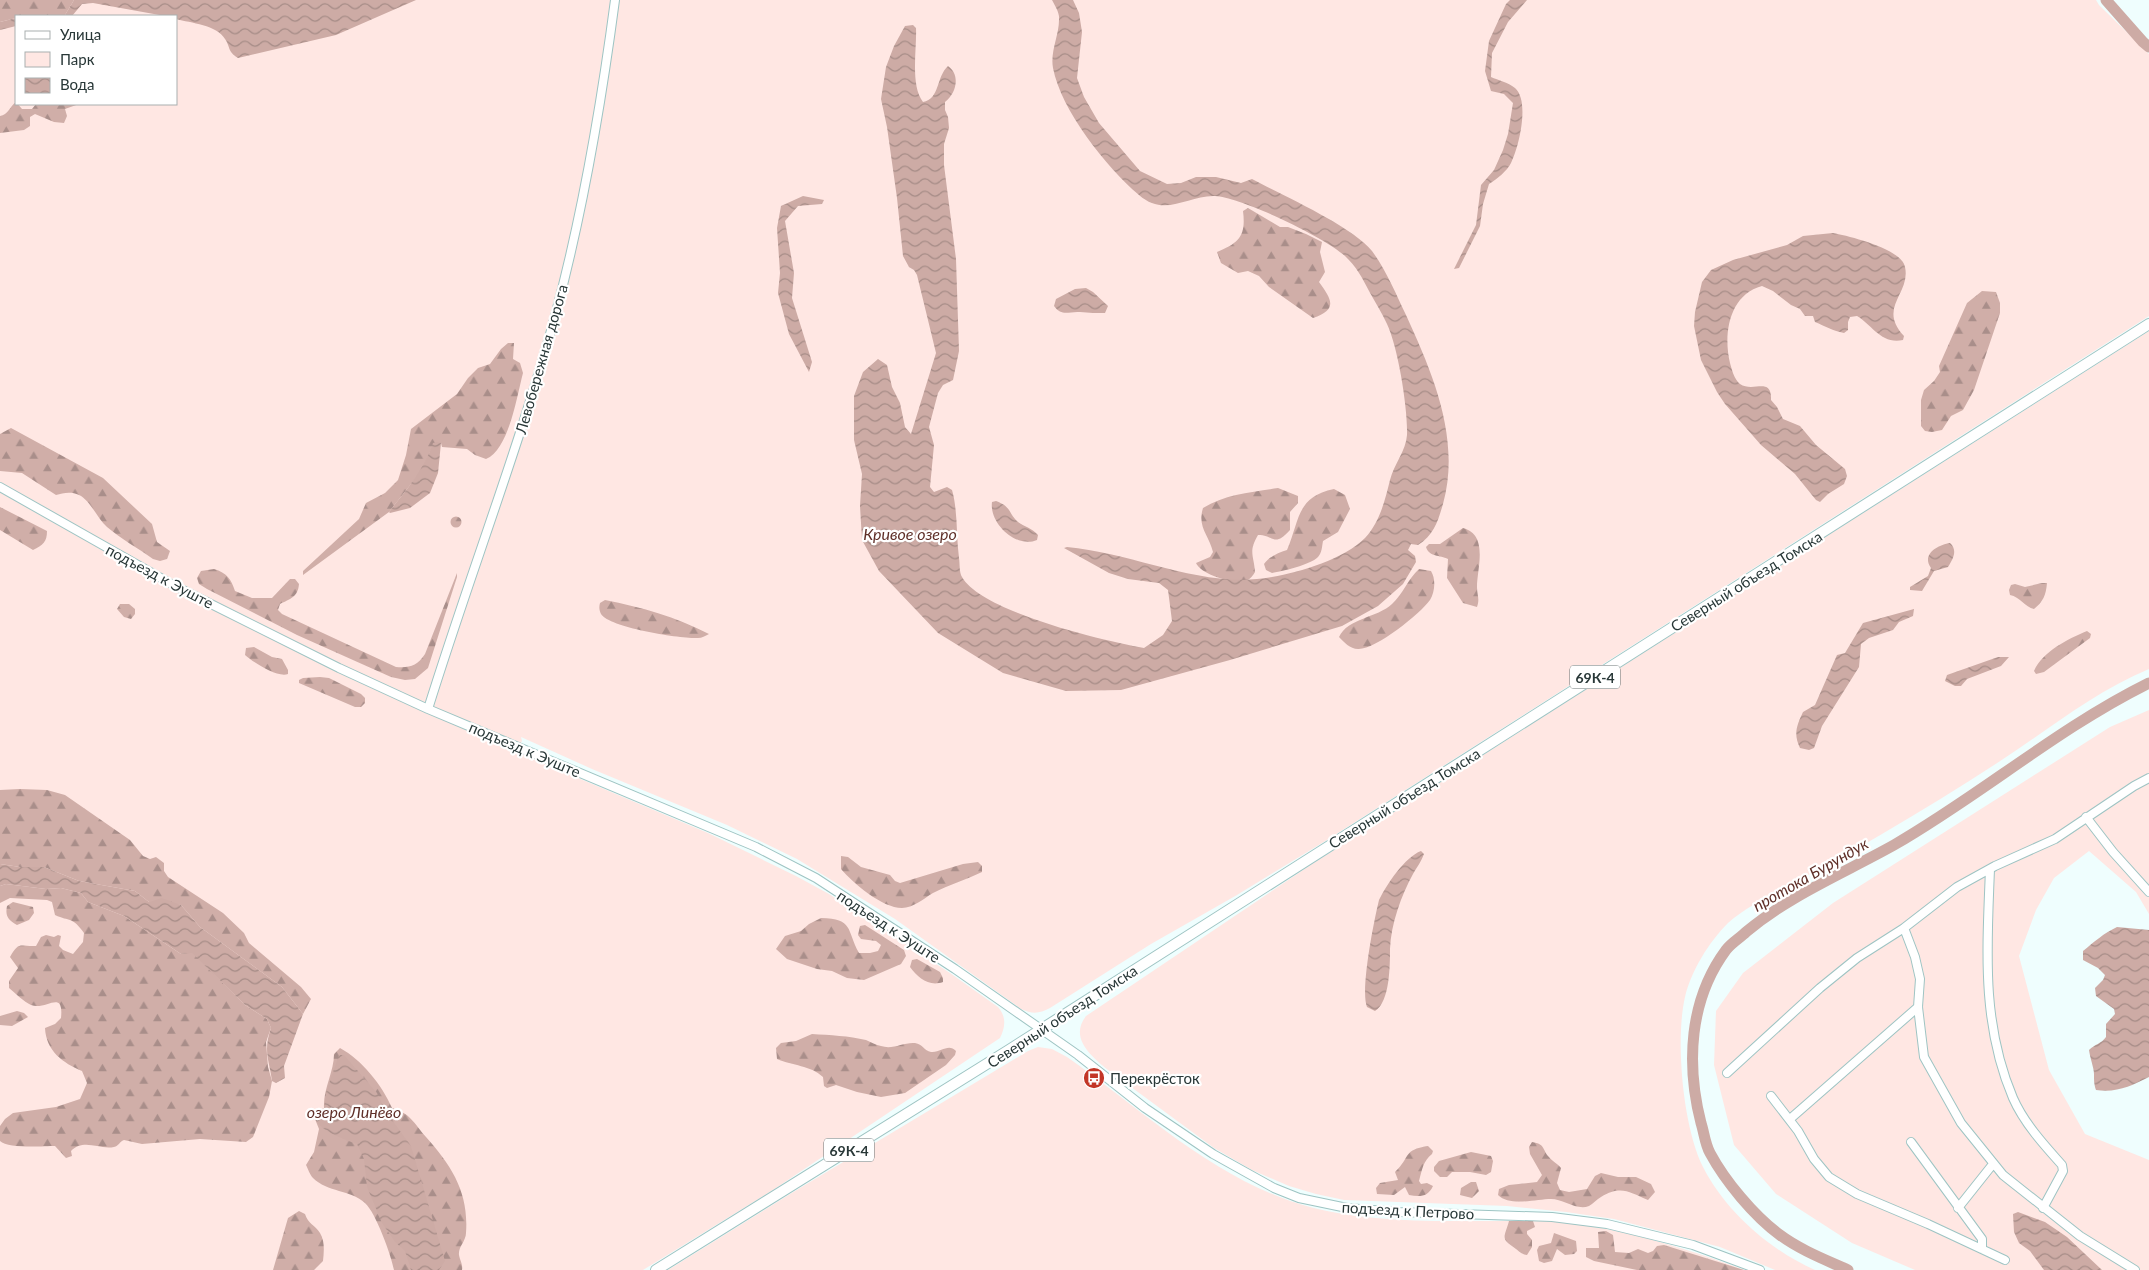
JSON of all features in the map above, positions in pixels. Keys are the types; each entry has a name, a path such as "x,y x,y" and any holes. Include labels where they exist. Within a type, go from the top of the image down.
{"main road":[{"name":"Северный объезд Томска","path":"656,1270 1040,1029 2149,324"}],"street":[{"name":"Левобережная дорога","path":"428,709 555,316 585,187 602,94 615,0"},
{"name":"подъезд к Эуште","path":"0,487 175,586 340,668 428,709 756,847 808,874 848,898 955,969 1040,1029"},
{"path":"1727,1073 1820,988 1857,958 1904,928 1957,887 1990,869 2055,839 2149,778"},
{"path":"2086,818 2112,852 2149,892"},
{"path":"1990,869 1987,940 1989,1010 1996,1050 2013,1099 2034,1133 2062,1165 2063,1171 2043,1208"},
{"path":"1904,928 1915,956 1920,979 1918,1007 1924,1058 1962,1122 2003,1175 2080,1236 2135,1270"},
{"path":"1790,1119 1918,1007"},
{"name":"подъезд к Петрово","path":"1040,1029 1078,1055 1145,1108 1213,1154 1257,1180 1299,1198 1329,1205 1364,1209 1552,1216 1591,1222 1669,1238 1732,1258 1760,1270"},
{"path":"1771,1096 1790,1119 1814,1159 1829,1177 1857,1194 2005,1260"},
{"path":"1911,1142 1982,1239 1982,1249"},
{"path":"1958,1208 1993,1164"}],"green space":[{"path":"0,0 2096,0 2149,54 2149,316 1327,840 1237,895 1151,944 1046,1010 1036,1013 1021,1009 895,919 797,859 727,825 592,769 521,737 522,741 517,749 512,750 708,833 829,894 950,973 998,1007 1004,1019 1000,1038 776,1188 643,1270 0,1270"},
{"path":"0,0 74,0 65,15 15,15 15,18 0,22"},
{"path":"14,104 19,105 22,109 32,109 35,105 76,105 65,109 67,116 64,123 54,122 35,114 30,117 30,126 24,130 0,133 0,116 5,114"},
{"path":"1248,208 1280,227 1288,227 1322,242 1320,252 1325,272 1319,282 1327,294 1330,303 1326,311 1321,315 1313,318 1269,287 1259,276 1248,271 1238,273 1221,263 1217,252 1231,245 1240,237 1244,219 1243,211"},
{"path":"1982,291 1996,292 2000,303 2000,313 1974,390 1963,410 1951,416 1942,430 1925,431 1921,426 1921,400 1924,390 1940,372 1939,366 1967,303"},
{"path":"2149,331 2149,669 2115,685 1952,792 1741,913 1728,923 1714,939 1696,967 1688,987 1682,1015 1681,1059 1683,1084 1690,1130 1703,1167 1724,1199 1751,1228 1782,1252 1815,1270 1775,1270 1720,1247 1614,1219 1507,1206 1344,1200 1289,1186 1252,1170 1214,1148 1108,1070 1084,1046 1080,1032 1081,1024 1086,1016 1309,866"},
{"path":"508,343 514,343 513,359 520,363 523,373 511,421 501,445 494,454 486,459 475,455 467,449 442,447 441,443 434,443 422,470 389,512 303,575 303,571 359,519 366,503 385,493 398,480 406,455 411,429 457,394 478,368 490,364"},
{"path":"11,428 103,478 152,524 157,542 170,551 167,559 160,561 153,559 118,536 103,523 83,497 70,493 56,495 22,473 0,471 0,434"},
{"path":"1278,488 1298,496 1298,503 1290,512 1290,530 1277,539 1258,535 1252,550 1255,572 1251,578 1242,581 1227,580 1211,575 1199,567 1196,563 1210,557 1213,552 1202,526 1203,508 1211,503 1230,497"},
{"path":"1334,489 1345,495 1350,509 1338,532 1323,541 1318,557 1309,563 1289,569 1272,573 1266,570 1264,564 1266,561 1274,555 1287,550 1301,511 1306,504 1312,498"},
{"path":"0,507 47,531 44,543 33,550 0,530"},
{"path":"456,516 462,522 456,528 450,522"},
{"path":"1463,528 1476,537 1479,545 1477,607 1463,603 1447,578 1448,559 1430,553 1426,547 1429,544 1440,544"},
{"path":"214,569 228,577 235,591 252,598 272,598 290,579 295,579 299,584 297,592 293,597 280,604 278,610 282,614 396,667 416,664 425,654 457,573 457,577 428,668 415,679 405,680 391,677 297,635 199,584 197,578 201,571"},
{"path":"1419,569 1431,571 1434,578 1434,589 1430,600 1407,622 1386,638 1366,648 1352,648 1339,637 1349,626 1386,609 1392,604"},
{"path":"2047,583 2045,595 2040,604 2034,609 2010,595 2011,585 2015,584 2025,587"},
{"path":"605,600 658,613 684,622 709,634 699,638 677,637 647,632 618,624 601,614 600,603"},
{"path":"120,604 129,604 135,609 135,614 131,619 124,617 117,609"},
{"path":"2087,631 2091,634 2090,638 2044,672 2036,674 2034,671 2043,657 2064,642"},
{"path":"254,647 272,657 282,659 288,674 283,675 272,672 245,655 246,648"},
{"path":"303,678 329,678 361,694 365,698 365,703 361,707 355,707 299,683 299,680"},
{"path":"2149,710 2149,914 2136,892 2089,851 2054,878 2036,910 2019,956 2049,1070 2085,1134 2149,1160 2149,1270 1915,1270 1852,1243 1776,1194 1734,1145 1714,1065 1716,1011 1743,973 1833,903 2110,727"},
{"path":"0,790 47,790 65,795 130,840 143,856 150,859 156,857 164,863 164,871 168,877 223,913 244,933 249,943 301,987 311,999 303,1014 282,987 200,927 181,905 149,902 135,891 79,881 44,867 20,867 0,864"},
{"path":"841,856 848,857 861,867 890,875 895,881 900,883 963,864 978,862 982,866 982,872 939,890 914,905 902,908 886,904 860,887 841,869"},
{"path":"6,884 46,889 61,888 81,893 88,902 124,916 181,954 192,952 245,1005 267,1019 271,1028 266,1042 268,1067 272,1081 269,1097 253,1137 246,1142 200,1139 142,1144 124,1140 117,1146 108,1148 81,1145 71,1151 72,1156 66,1158 55,1146 18,1146 4,1144 0,1141 0,1126 13,1113 56,1107 80,1099 87,1083 82,1071 62,1060 52,1050 46,1036 45,1028 55,1024 61,1018 60,1004 53,1002 37,1006 31,1005 9,988 9,981 18,968 10,957 18,946 36,946 41,937 46,935 54,937 58,935 61,936 59,946 73,954 83,942 84,933 74,922 55,915 52,902 47,900 10,898 0,903 0,886"},
{"path":"13,902 33,907 34,913 29,920 17,925 9,919 6,912 7,906"},
{"path":"821,918 844,923 848,927 859,953 878,951 881,945 876,941 861,939 858,935 860,926 865,925 904,950 906,956 901,964 864,980 847,978 832,971 817,969 787,959 776,949 785,936 801,931 809,924"},
{"path":"917,959 940,972 943,982 933,983 924,981 917,975 910,967 912,960"},
{"path":"17,1011 24,1013 28,1017 12,1026 0,1025 0,1016"},
{"path":"812,1034 866,1040 885,1047 915,1043 931,1052 947,1048 956,1051 955,1055 946,1065 905,1093 881,1097 836,1085 827,1088 824,1086 823,1077 813,1070 777,1059 776,1048 781,1043 796,1041"},
{"path":"1038,1047 1052,1049 1067,1057 1153,1122 1213,1163 1244,1181 1276,1196 1310,1207 1357,1216 1405,1220 1542,1221 1573,1224 1648,1239 1697,1253 1745,1270 668,1270 790,1194 1028,1051"},
{"path":"340,1048 356,1059 371,1074 392,1108 404,1113 411,1119 451,1170 462,1193 465,1205 466,1236 459,1252 462,1270 394,1270 378,1225 365,1203 353,1196 319,1183 310,1174 306,1165 314,1152 319,1129 315,1119 316,1114 324,1108 325,1094 334,1061 334,1054"},
{"path":"1532,1142 1542,1146 1550,1158 1561,1168 1557,1183 1560,1190 1569,1192 1587,1189 1595,1176 1601,1173 1618,1177 1636,1177 1651,1184 1655,1192 1648,1200 1625,1191 1614,1191 1584,1207 1551,1199 1516,1202 1503,1199 1498,1195 1499,1189 1509,1185 1537,1182 1542,1175 1530,1154 1529,1147"},
{"path":"1428,1146 1433,1151 1422,1169 1419,1181 1421,1184 1427,1183 1433,1186 1429,1192 1420,1196 1409,1195 1405,1187 1394,1195 1377,1194 1376,1188 1380,1183 1398,1180 1395,1172 1410,1152"},
{"path":"1471,1152 1491,1156 1493,1161 1491,1172 1486,1175 1470,1172 1452,1172 1447,1177 1440,1177 1434,1171 1434,1167 1439,1161"},
{"path":"1471,1182 1476,1182 1479,1191 1472,1198 1460,1195 1461,1188"},
{"path":"299,1211 305,1214 322,1236 324,1247 323,1261 314,1270 273,1270 288,1218"},
{"path":"1509,1221 1533,1221 1535,1227 1527,1231 1532,1240 1532,1247 1527,1255 1521,1253 1505,1240"},
{"path":"1606,1231 1613,1235 1615,1252 1629,1253 1638,1249 1648,1253 1657,1246 1664,1245 1744,1270 1637,1270 1594,1261 1586,1257 1586,1248 1599,1248 1598,1232"},
{"path":"1554,1233 1576,1241 1577,1251 1574,1254 1565,1255 1557,1249 1552,1261 1544,1263 1539,1261 1537,1250 1539,1246 1551,1243"}],"water":[{"path":"74,0 416,0 336,35 238,58 231,51 221,34 203,25 178,19 178,15 159,15 93,3 82,4 73,15 65,15"},
{"name":"Кривое озеро","path":"1052,0 1073,0 1079,13 1082,32 1077,78 1084,97 1099,123 1140,171 1167,184 1181,183 1196,177 1216,177 1241,183 1252,179 1333,221 1362,241 1372,251 1390,282 1426,360 1441,407 1449,455 1448,480 1437,522 1428,537 1418,545 1411,544 1408,550 1415,556 1416,562 1403,584 1378,606 1342,626 1230,660 1121,690 1066,691 1003,673 938,633 879,571 862,540 860,506 862,474 854,440 854,396 863,372 878,359 887,365 892,387 900,403 905,427 911,434 936,353 917,275 909,267 903,256 897,198 881,99 886,67 894,46 905,26 913,25 916,28 915,77 919,95 923,102 932,97 941,76 948,66 955,74 956,79 952,94 945,102 949,128 944,144 944,165 956,259 959,351 953,380 943,385 938,393 929,427 934,445 930,487 934,492 947,487 952,490 956,515 960,573 974,590 993,602 1046,623 1074,632 1144,648 1163,635 1172,621 1168,590 1159,583 1128,579 1109,573 1064,548 1093,551 1195,575 1221,579 1246,580 1272,577 1322,564 1356,546 1375,525 1384,503 1392,474 1406,441 1406,410 1402,378 1391,334 1359,273 1345,256 1302,229 1244,203 1227,198 1205,197 1167,205 1149,202 1126,183 1099,154 1065,102 1053,68 1052,62 1059,17"},
{"path":"1510,0 1527,0 1508,22 1492,53 1491,77 1513,86 1519,94 1522,103 1520,136 1509,166 1502,175 1489,184 1483,204 1480,226 1459,268 1454,269 1476,225 1481,185 1494,170 1508,134 1513,103 1504,94 1491,91 1485,71 1489,41 1506,4"},
{"path":"15,18 15,26 0,30 0,22"},
{"path":"803,196 824,200 822,204 798,206 785,221 794,273 792,298 812,362 809,372 789,334 778,293 780,273 777,228 781,206"},
{"path":"1833,233 1874,244 1902,260 1906,277 1894,309 1894,317 1897,326 1904,336 1903,340 1889,340 1883,337 1857,316 1850,317 1848,330 1844,333 1833,330 1815,322 1813,316 1805,316 1800,309 1762,286 1742,298 1736,307 1728,328 1727,340 1730,363 1738,382 1745,386 1761,386 1768,389 1771,400 1783,419 1800,426 1816,445 1845,469 1847,476 1844,484 1828,494 1820,502 1816,500 1795,474 1761,445 1725,404 1701,360 1694,326 1695,312 1702,282 1711,270 1733,260 1787,245 1803,236"},
{"path":"1086,288 1108,306 1105,313 1066,313 1054,306 1056,299 1075,289"},
{"path":"433,443 441,443 438,473 430,493 410,508 390,513 420,471"},
{"path":"996,501 1007,508 1018,522 1036,533 1038,535 1037,540 1021,541 999,526 992,510 992,502"},
{"path":"1950,543 1954,552 1948,567 1934,571 1922,591 1910,590 1910,587 1928,576 1931,568 1928,563 1929,554 1936,548"},
{"path":"1914,609 1913,616 1899,622 1893,630 1869,638 1861,644 1859,667 1822,726 1814,748 1809,750 1800,748 1797,730 1803,712 1815,705 1837,655 1845,653 1863,623"},
{"path":"1998,657 2009,657 2001,666 1967,679 1961,686 1955,686 1945,681 1947,675"},
{"path":"1421,851 1424,854 1404,891 1397,910 1391,940 1386,992 1384,1000 1375,1011 1367,1007 1365,986 1379,900 1403,865"},
{"name":"озеро Линёво","path":"0,864 20,867 44,867 79,881 135,891 149,902 162,898 181,905 200,927 282,987 303,1014 284,1066 285,1078 276,1083 272,1081 267,1049 271,1028 267,1019 245,1005 192,953 181,954 124,916 88,902 81,893 61,888 46,889 6,884 0,886"},
{"path":"2117,927 2149,930 2149,1077 2130,1086 2104,1091 2096,1090 2089,1050 2106,1037 2106,1024 2115,1014 2114,1009 2096,996 2095,988 2105,975 2098,968 2083,960 2083,951 2103,935"},
{"name":"озеро Линёво","path":"339,1055 344,1055 377,1093 385,1110 411,1146 445,1261 439,1270 411,1270 405,1251 395,1242 382,1223 367,1187 364,1159 357,1144 328,1131 318,1124 315,1119 316,1114 324,1108 326,1092"},
{"path":"2018,1212 2045,1222 2067,1237 2102,1270 2044,1270 2030,1251 2019,1243 2014,1232 2013,1214"}],"waterway":[{"name":"протока Бурундук","path":"2106,0 2149,47"},
{"name":"протока Бурундук","path":"1848,1270 1796,1245 1770,1227 1750,1208 1732,1186 1708,1149 1696,1101 1693,1056 1694,1033 1698,1011 1704,990 1714,969 1730,945 1781,907 1926,826 2083,720 2149,683"}],"place":[{"name":"Перекрёсток","path":"1094,1078"}]}
